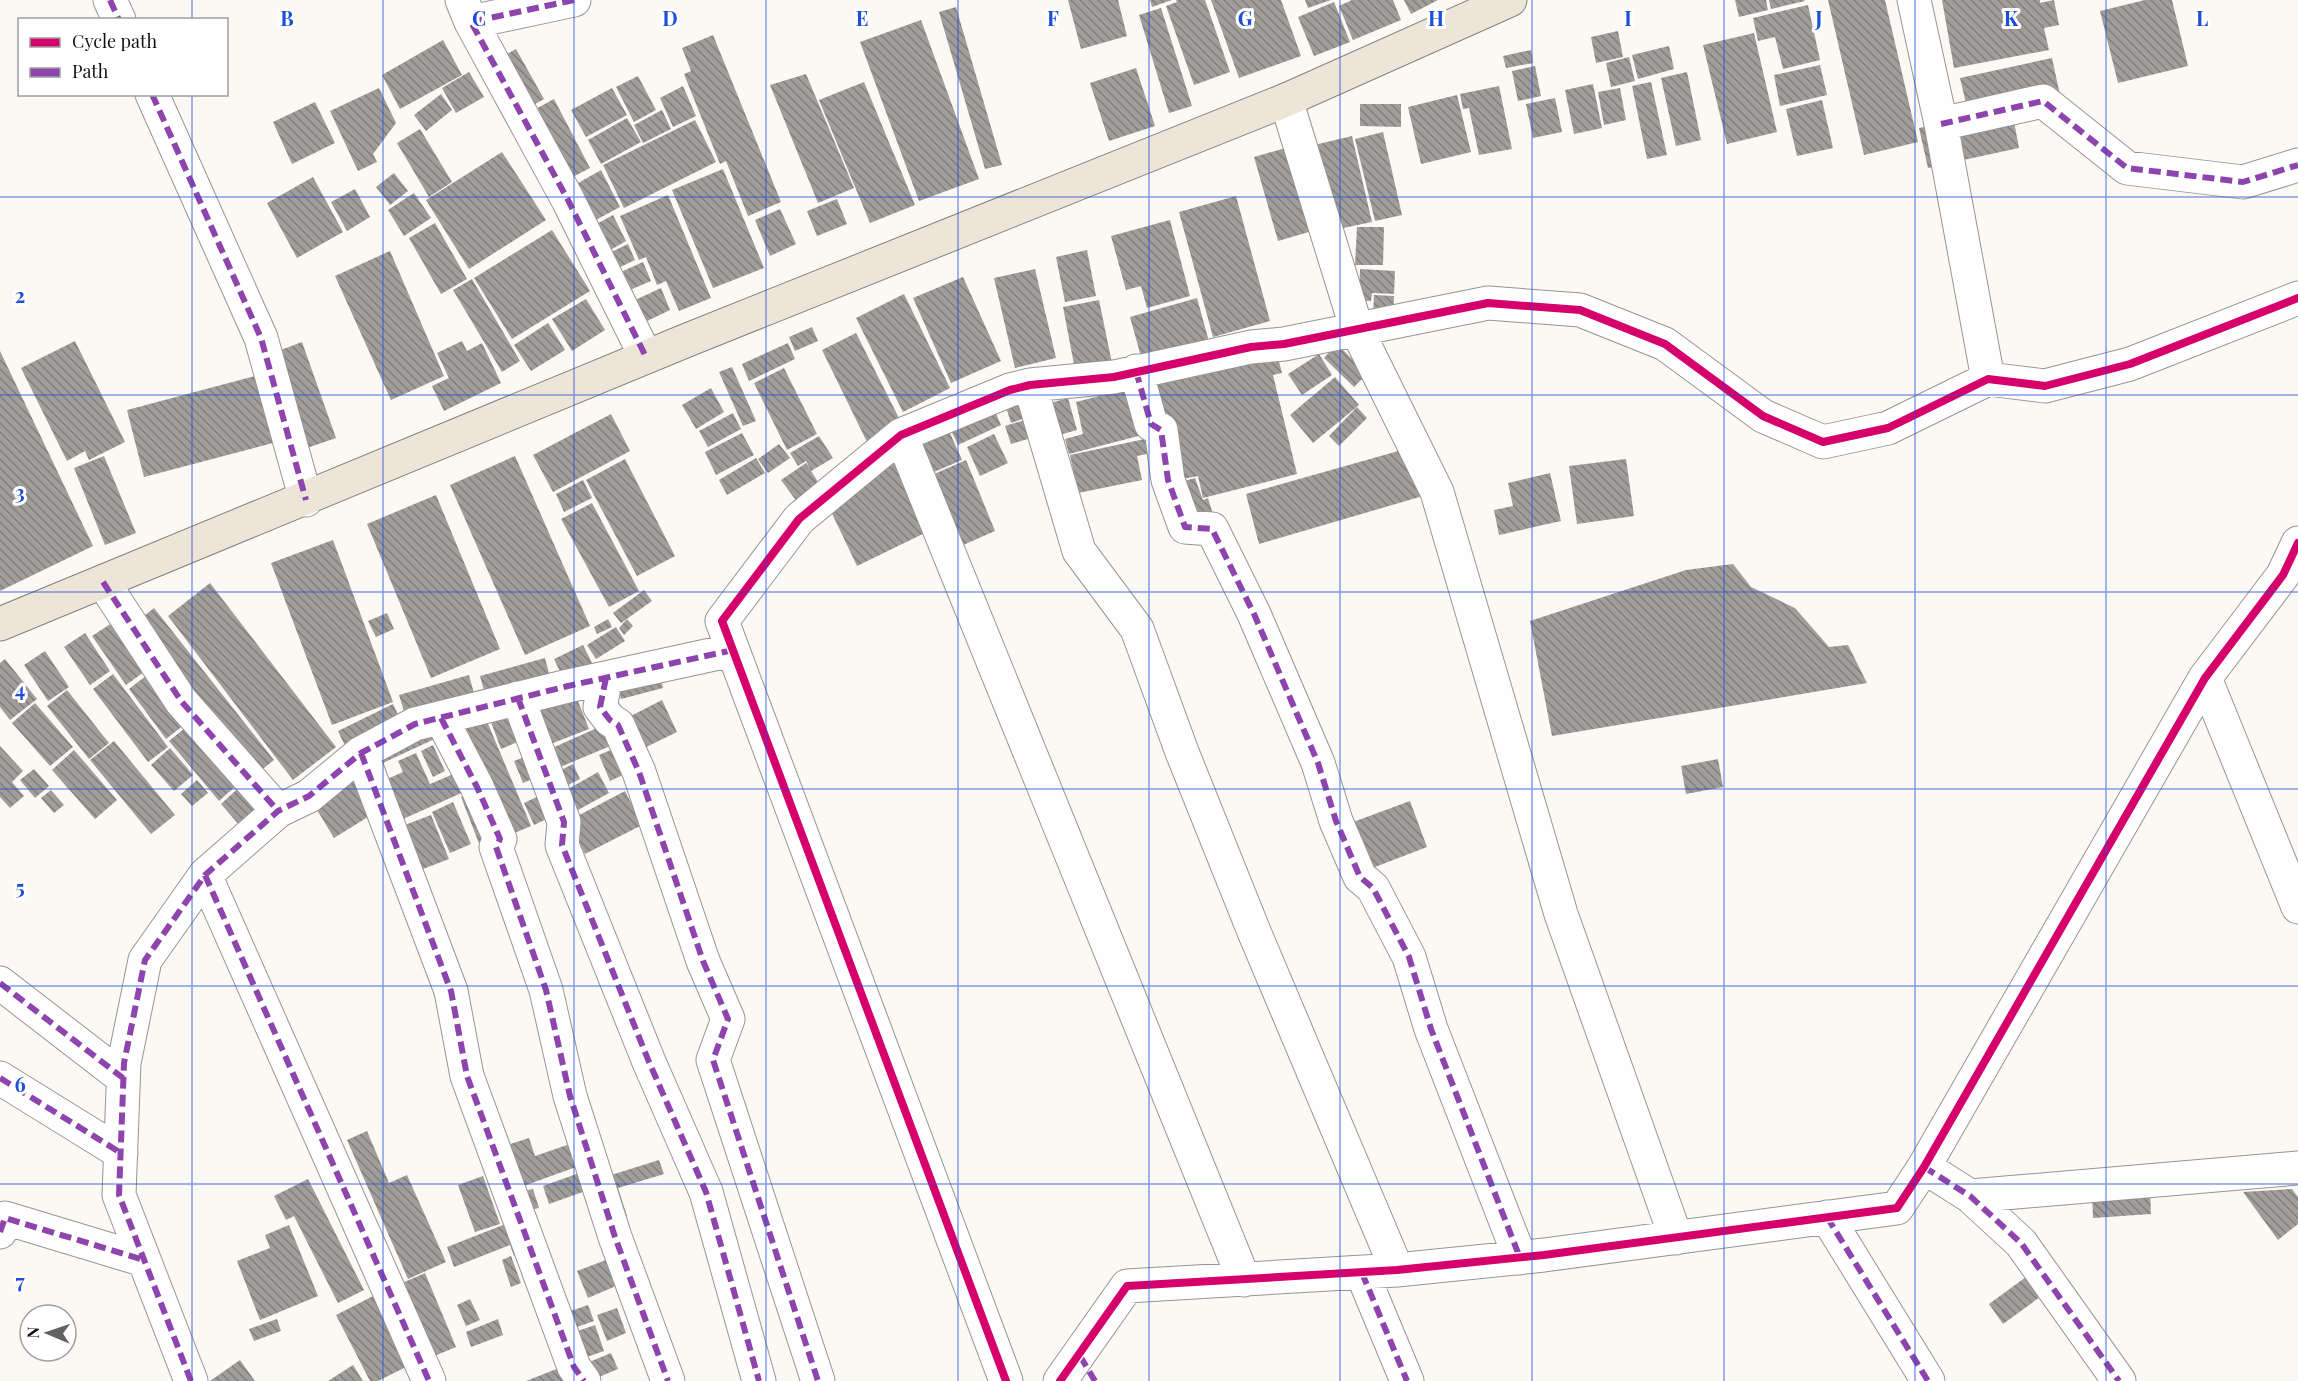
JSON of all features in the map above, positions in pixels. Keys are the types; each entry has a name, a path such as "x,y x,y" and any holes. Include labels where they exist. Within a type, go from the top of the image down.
{"main road":[{"path":"0,624 306,500 646,357 1286,100 1509,0"}],"street":[{"path":"110,0 118,18"},
{"path":"574,0 466,11 568,200 646,357"},
{"path":"1914,0 1941,124 1988,379"},
{"path":"153,96 261,338 306,500"},
{"path":"1286,100 1358,330 1437,492 1561,914 1676,1238"},
{"path":"1941,124 2043,101 2127,168 2243,182 2298,165"},
{"path":"1006,1381 722,621 799,519 901,435 1010,390 1030,385 1114,377 1251,347 1284,344 1488,303 1580,310 1665,344 1763,416 1823,442 1888,428 1988,379 2045,386 2130,364 2298,298"},
{"path":"1136,371 1150,424 1161,430 1168,480 1185,527 1212,529 1254,614 1318,763 1336,821 1360,877 1373,888 1409,957 1431,1029 1520,1258"},
{"path":"1030,385 1079,551 1137,629 1182,752 1255,934 1397,1270"},
{"path":"901,435 1244,1280"},
{"path":"1060,1381 1087,1368 1127,1286 1362,1273 1520,1258 1896,1208 1924,1167 2205,678 2283,575 2298,543"},
{"path":"103,582 181,701 278,811"},
{"path":"191,1381 119,1195 120,1153 124,1063 145,960 205,875 278,811 309,796 361,753 415,724 518,698 733,650"},
{"path":"606,678 600,707 610,720 618,725 639,772 703,962 728,1019 713,1060 818,1381"},
{"path":"2205,678 2298,907"},
{"path":"518,698 564,822 562,845 649,1062 706,1191 759,1381"},
{"path":"441,717 477,787 500,839 496,847 546,990 570,1096 615,1237 668,1381"},
{"path":"361,753 451,991 467,1076 574,1367 584,1381"},
{"path":"205,875 429,1381"},
{"path":"0,982 123,1078"},
{"path":"0,1078 120,1153"},
{"path":"1924,1167 1970,1196 2021,1243 2119,1381"},
{"path":"1970,1196 2298,1168"},
{"path":"1827,1217 1928,1381"},
{"path":"0,1232 5,1218 144,1260"},
{"path":"1362,1273 1407,1381"}],"building":[{"path":"1068,0 1118,0 1127,36 1081,49"},
{"path":"1150,0 1172,0 1152,7"},
{"path":"1176,0 1205,0 1230,72 1194,85 1166,6 1177,2"},
{"path":"1211,0 1281,0 1301,56 1239,78"},
{"path":"1305,0 1331,0 1308,8"},
{"path":"1352,0 1393,0 1401,20 1353,40 1339,6"},
{"path":"1404,0 1438,0 1411,14"},
{"path":"1735,0 1766,0 1768,10 1739,17"},
{"path":"1769,0 1804,0 1805,1 1771,9"},
{"path":"1828,0 1885,0 1918,142 1864,155"},
{"path":"1942,0 2040,0 2040,3 2054,0 2059,25 2044,28 2049,50 1954,68"},
{"path":"2145,0 2172,0 2188,66 2118,83 2100,11"},
{"path":"1334,2 1350,42 1314,56 1298,17"},
{"path":"1808,5 1820,60 1783,69 1775,37 1758,41 1753,18"},
{"path":"956,7 1002,165 985,169 939,12"},
{"path":"1161,8 1192,106 1169,113 1139,15"},
{"path":"921,20 979,179 919,201 860,42"},
{"path":"1618,31 1623,57 1596,63 1591,37"},
{"path":"1754,33 1777,132 1727,144 1703,45"},
{"path":"713,35 781,202 748,216 726,161 720,164 684,74 691,71 682,48"},
{"path":"443,40 462,75 400,109 382,75"},
{"path":"1669,46 1674,69 1638,79 1632,55"},
{"path":"516,49 544,99 528,108 500,58"},
{"path":"1531,50 1533,63 1506,68 1503,56"},
{"path":"1629,57 1635,81 1611,87 1606,63"},
{"path":"2052,58 2060,95 1969,116 1960,78"},
{"path":"1820,65 1827,95 1780,106 1774,75"},
{"path":"1535,66 1541,96 1518,101 1512,71"},
{"path":"1136,68 1155,126 1109,141 1090,83"},
{"path":"469,72 484,97 456,113 442,88"},
{"path":"1687,72 1701,140 1676,146 1661,78"},
{"path":"806,74 854,188 818,203 770,85"},
{"path":"638,76 656,110 634,122 616,87"},
{"path":"864,82 915,205 870,223 819,100"},
{"path":"1651,82 1667,155 1647,159 1632,86"},
{"path":"1593,84 1602,128 1574,134 1565,90"},
{"path":"683,86 696,116 673,127 660,98"},
{"path":"1499,86 1512,149 1479,155 1469,108 1463,109 1460,94"},
{"path":"379,88 396,123 373,154 377,162 358,171 330,111"},
{"path":"612,88 627,115 586,137 571,110"},
{"path":"1620,88 1626,120 1604,125 1598,92"},
{"path":"441,94 452,110 426,131 414,115"},
{"path":"1457,95 1471,152 1421,164 1408,107"},
{"path":"1555,98 1562,132 1533,138 1526,104"},
{"path":"554,99 590,168 567,180 532,111"},
{"path":"1822,100 1833,148 1797,156 1786,109"},
{"path":"315,102 335,143 292,164 273,122"},
{"path":"1360,104 1401,104 1401,127 1360,126"},
{"path":"662,110 671,129 643,143 634,125"},
{"path":"2012,111 2019,148 1954,162 1946,126"},
{"path":"627,118 641,142 601,164 588,140"},
{"path":"695,120 716,162 624,208 603,165"},
{"path":"1934,125 1943,165 1928,168 1919,128"},
{"path":"420,129 452,182 429,197 397,143"},
{"path":"1383,132 1402,215 1375,221 1355,139"},
{"path":"1352,136 1372,222 1329,231 1310,146"},
{"path":"1296,145 1319,229 1278,241 1254,157"},
{"path":"502,152 546,220 469,269 426,200"},
{"path":"723,169 764,268 713,288 672,190"},
{"path":"601,170 620,207 592,222 573,186"},
{"path":"394,173 408,191 390,205 376,187"},
{"path":"313,177 343,232 297,258 267,203"},
{"path":"355,189 370,217 347,231 331,202"},
{"path":"414,193 431,218 404,236 388,210"},
{"path":"668,195 711,298 679,311 666,281 657,285 646,257 639,260 620,216"},
{"path":"1236,196 1270,321 1213,337 1179,212"},
{"path":"837,199 847,224 817,236 807,211"},
{"path":"780,209 796,244 770,256 755,220"},
{"path":"613,215 626,241 607,252 593,226"},
{"path":"1170,220 1190,296 1147,308 1141,286 1126,290 1111,236"},
{"path":"435,223 467,279 441,294 409,238"},
{"path":"1357,227 1384,227 1383,265 1355,265"},
{"path":"552,230 590,291 512,339 474,278"},
{"path":"628,244 635,260 614,270 607,254"},
{"path":"1087,250 1096,296 1065,302 1056,257"},
{"path":"390,251 444,376 391,400 335,276"},
{"path":"643,262 651,281 630,290 623,271"},
{"path":"1035,269 1056,358 1015,368 994,278"},
{"path":"1360,269 1395,271 1394,294 1372,293 1371,301 1359,301"},
{"path":"963,277 1001,361 951,383 913,298"},
{"path":"472,279 520,361 502,372 453,290"},
{"path":"661,288 670,310 643,323 633,301"},
{"path":"904,294 950,388 903,412 856,318"},
{"path":"1374,295 1394,296 1393,318 1373,317"},
{"path":"1197,298 1210,345 1143,364 1130,317"},
{"path":"586,299 605,330 572,351 552,319"},
{"path":"1099,300 1113,368 1076,375 1063,307"},
{"path":"548,323 565,350 531,371 514,345"},
{"path":"812,327 818,341 795,351 789,337"},
{"path":"856,333 902,424 867,442 822,350"},
{"path":"75,341 125,442 89,460 85,451 67,461 21,368"},
{"path":"462,341 467,351 482,343 501,383 444,411 432,386 449,378 437,353"},
{"path":"302,342 336,438 304,449 270,354"},
{"path":"788,343 795,359 749,381 742,364"},
{"path":"1337,344 1367,374 1354,387 1324,358"},
{"path":"1276,350 1282,373 1273,375 1297,474 1203,498 1198,476 1177,480 1172,416 1154,420 1145,383"},
{"path":"0,351 93,546 0,591"},
{"path":"1319,354 1332,375 1302,395 1288,374"},
{"path":"732,367 756,421 743,426 719,372"},
{"path":"784,368 817,434 787,450 754,383"},
{"path":"266,373 284,440 144,477 127,410"},
{"path":"1335,377 1359,405 1313,443 1290,415"},
{"path":"1138,386 1150,433 1069,454 1065,439 1083,434 1076,402"},
{"path":"711,388 724,412 696,429 682,405"},
{"path":"1025,390 1033,415 1011,423 1003,397"},
{"path":"1068,398 1077,430 1052,437 1043,405"},
{"path":"990,400 1001,425 958,445 946,420"},
{"path":"1357,407 1367,418 1339,446 1329,436"},
{"path":"733,413 741,429 708,447 699,431"},
{"path":"611,414 630,451 553,492 533,455"},
{"path":"1025,420 1031,438 1011,444 1005,426"},
{"path":"945,422 962,460 934,472 916,435"},
{"path":"742,433 754,455 716,475 705,452"},
{"path":"994,434 1008,463 980,476 967,447"},
{"path":"819,436 833,458 811,471 806,461 798,466 790,453"},
{"path":"1154,437 1157,452 1137,456 1142,480 1078,493 1070,455"},
{"path":"779,444 790,458 768,473 758,459"},
{"path":"1409,448 1423,496 1259,544 1246,494"},
{"path":"896,453 933,529 857,566 827,503"},
{"path":"104,456 136,533 105,545 74,468"},
{"path":"515,456 590,626 525,655 450,485"},
{"path":"756,458 765,473 727,495 719,480"},
{"path":"625,459 675,556 637,576 586,480"},
{"path":"1626,459 1634,516 1577,524 1569,466"},
{"path":"966,460 995,531 961,546 932,475"},
{"path":"806,463 823,490 800,506 781,480"},
{"path":"1550,473 1561,521 1499,535 1494,510 1513,506 1508,483"},
{"path":"1195,478 1204,503 1203,500 1208,498 1214,518 1188,526 1174,484"},
{"path":"583,480 592,498 564,512 556,494"},
{"path":"436,495 500,649 431,678 367,524"},
{"path":"592,503 639,591 609,607 561,519"},
{"path":"333,540 393,702 332,725 271,563"},
{"path":"1733,564 1751,587 1795,608 1829,647 1848,645 1867,683 1552,736 1530,621 1686,570"},
{"path":"210,583 336,747 293,780 168,616"},
{"path":"644,590 652,601 621,623 613,613"},
{"path":"154,608 274,760 254,776 134,624"},
{"path":"387,613 394,629 376,637 368,621"},
{"path":"608,619 612,627 597,634 594,627"},
{"path":"627,619 633,626 624,635 619,628"},
{"path":"115,621 148,669 126,685 92,636"},
{"path":"616,627 625,641 596,659 587,645"},
{"path":"85,633 110,671 90,685 64,647"},
{"path":"583,645 594,667 564,680 554,659"},
{"path":"45,651 69,687 48,701 24,665"},
{"path":"545,658 551,681 486,698 480,676"},
{"path":"5,659 37,699 10,720 0,707 0,663"},
{"path":"659,669 663,688 621,699 616,680"},
{"path":"151,672 189,721 166,739 129,689"},
{"path":"113,674 168,747 148,762 93,689"},
{"path":"469,675 476,701 407,721 399,695"},
{"path":"67,690 109,743 89,759 47,706"},
{"path":"576,696 589,729 548,745 535,712"},
{"path":"662,700 677,732 636,752 621,721"},
{"path":"35,703 73,747 50,766 12,723"},
{"path":"393,704 402,723 347,750 338,731"},
{"path":"517,712 527,738 501,749 491,722"},
{"path":"486,719 531,826 503,838 458,731"},
{"path":"190,724 239,783 219,801 169,741"},
{"path":"606,724 615,744 558,768 550,749"},
{"path":"436,726 441,736 372,768 367,758"},
{"path":"114,741 175,815 151,834 90,760"},
{"path":"625,744 636,769 610,781 599,755"},
{"path":"433,745 445,771 433,777 421,751"},
{"path":"0,746 23,771 12,782 24,796 10,808 0,797"},
{"path":"170,748 193,775 174,791 151,765"},
{"path":"74,750 117,800 95,819 52,770"},
{"path":"416,753 430,784 458,772 466,791 403,819 385,780 403,772 398,761"},
{"path":"532,754 541,775 523,783 514,761"},
{"path":"1718,759 1723,787 1686,794 1681,766"},
{"path":"573,764 580,779 558,790 551,775"},
{"path":"34,769 49,786 35,798 20,780"},
{"path":"598,772 609,793 567,816 556,796"},
{"path":"353,774 376,812 334,838 311,800"},
{"path":"197,780 208,793 192,806 181,794"},
{"path":"246,781 271,810 246,833 221,804"},
{"path":"51,790 64,805 54,813 41,798"},
{"path":"477,791 496,839 480,846 461,797"},
{"path":"625,791 642,825 585,854 568,821"},
{"path":"547,792 557,814 534,825 524,803"},
{"path":"1410,801 1427,847 1362,872 1345,825"},
{"path":"453,802 471,844 450,853 432,812"},
{"path":"431,815 449,859 423,869 405,825"},
{"path":"367,1131 389,1183 407,1175 446,1262 408,1279 347,1140"},
{"path":"529,1138 535,1156 570,1144 579,1166 518,1188 504,1146"},
{"path":"659,1160 664,1174 618,1188 627,1216 618,1220 605,1177"},
{"path":"585,1171 591,1189 549,1204 543,1186"},
{"path":"483,1176 500,1224 475,1232 458,1185"},
{"path":"308,1179 364,1290 338,1303 294,1216 286,1220 274,1196"},
{"path":"533,1189 539,1208 530,1210 524,1191"},
{"path":"2292,1189 2298,1197 2298,1224 2278,1240 2243,1192"},
{"path":"2150,1190 2151,1214 2093,1218 2092,1194"},
{"path":"513,1221 525,1252 514,1256 510,1245 454,1267 447,1247"},
{"path":"289,1225 318,1296 260,1320 237,1261 270,1248 265,1235"},
{"path":"511,1256 521,1283 511,1287 502,1260"},
{"path":"606,1260 616,1286 588,1298 577,1271"},
{"path":"425,1273 456,1347 432,1357 400,1284"},
{"path":"2026,1277 2040,1297 2003,1324 1989,1304"},
{"path":"375,1295 410,1365 378,1381 370,1381 336,1315"},
{"path":"470,1299 480,1320 466,1326 457,1305"},
{"path":"588,1305 594,1321 574,1328 568,1312"},
{"path":"617,1308 626,1333 607,1341 597,1315"},
{"path":"277,1319 281,1331 254,1341 249,1329"},
{"path":"498,1319 503,1335 471,1347 466,1332"},
{"path":"595,1325 604,1351 581,1359 572,1333"},
{"path":"611,1353 618,1369 594,1379 587,1363"},
{"path":"240,1360 255,1381 210,1381"},
{"path":"353,1365 363,1381 328,1381"},
{"path":"559,1368 564,1381 526,1381"}],"marked path":[{"path":"110,0 118,18"},
{"path":"574,0 471,22 568,200 646,357"},
{"path":"153,96 261,338 306,500"},
{"path":"1941,124 2043,101 2127,168 2243,182 2298,165"},
{"path":"1136,371 1151,424 1161,430 1168,480 1185,527 1212,529 1254,614 1318,763 1336,821 1360,877 1373,888 1409,957 1431,1029 1520,1258"},
{"path":"103,582 181,701 278,811"},
{"path":"191,1381 119,1195 124,1063 145,960 205,875 278,811 309,796 361,753 415,724 568,686 733,650"},
{"path":"606,678 600,707 610,720 618,725 639,772 703,961 728,1019 713,1060 818,1381"},
{"path":"518,698 564,822 562,845 649,1062 706,1192 759,1381"},
{"path":"441,718 477,787 500,839 496,847 546,990 570,1096 615,1237 668,1381"},
{"path":"361,753 451,991 467,1076 574,1367 584,1381"},
{"path":"205,875 429,1381"},
{"path":"0,983 123,1078"},
{"path":"0,1078 121,1153"},
{"path":"1924,1167 1970,1196 2021,1243 2119,1381"},
{"path":"1827,1217 1928,1381"},
{"path":"0,1232 5,1218 144,1260"},
{"path":"1362,1273 1407,1381"},
{"path":"1080,1356 1095,1381"}],"cycle path":[{"path":"1006,1381 722,621 799,519 901,435 1010,390 1030,385 1114,377 1251,347 1284,344 1488,303 1580,310 1665,344 1763,416 1823,442 1888,428 1988,379 2045,386 2130,364 2298,298"},
{"path":"1060,1381 1127,1286 1397,1270 1544,1255 1897,1208 1924,1167 2205,678 2283,575 2298,543"}]}
